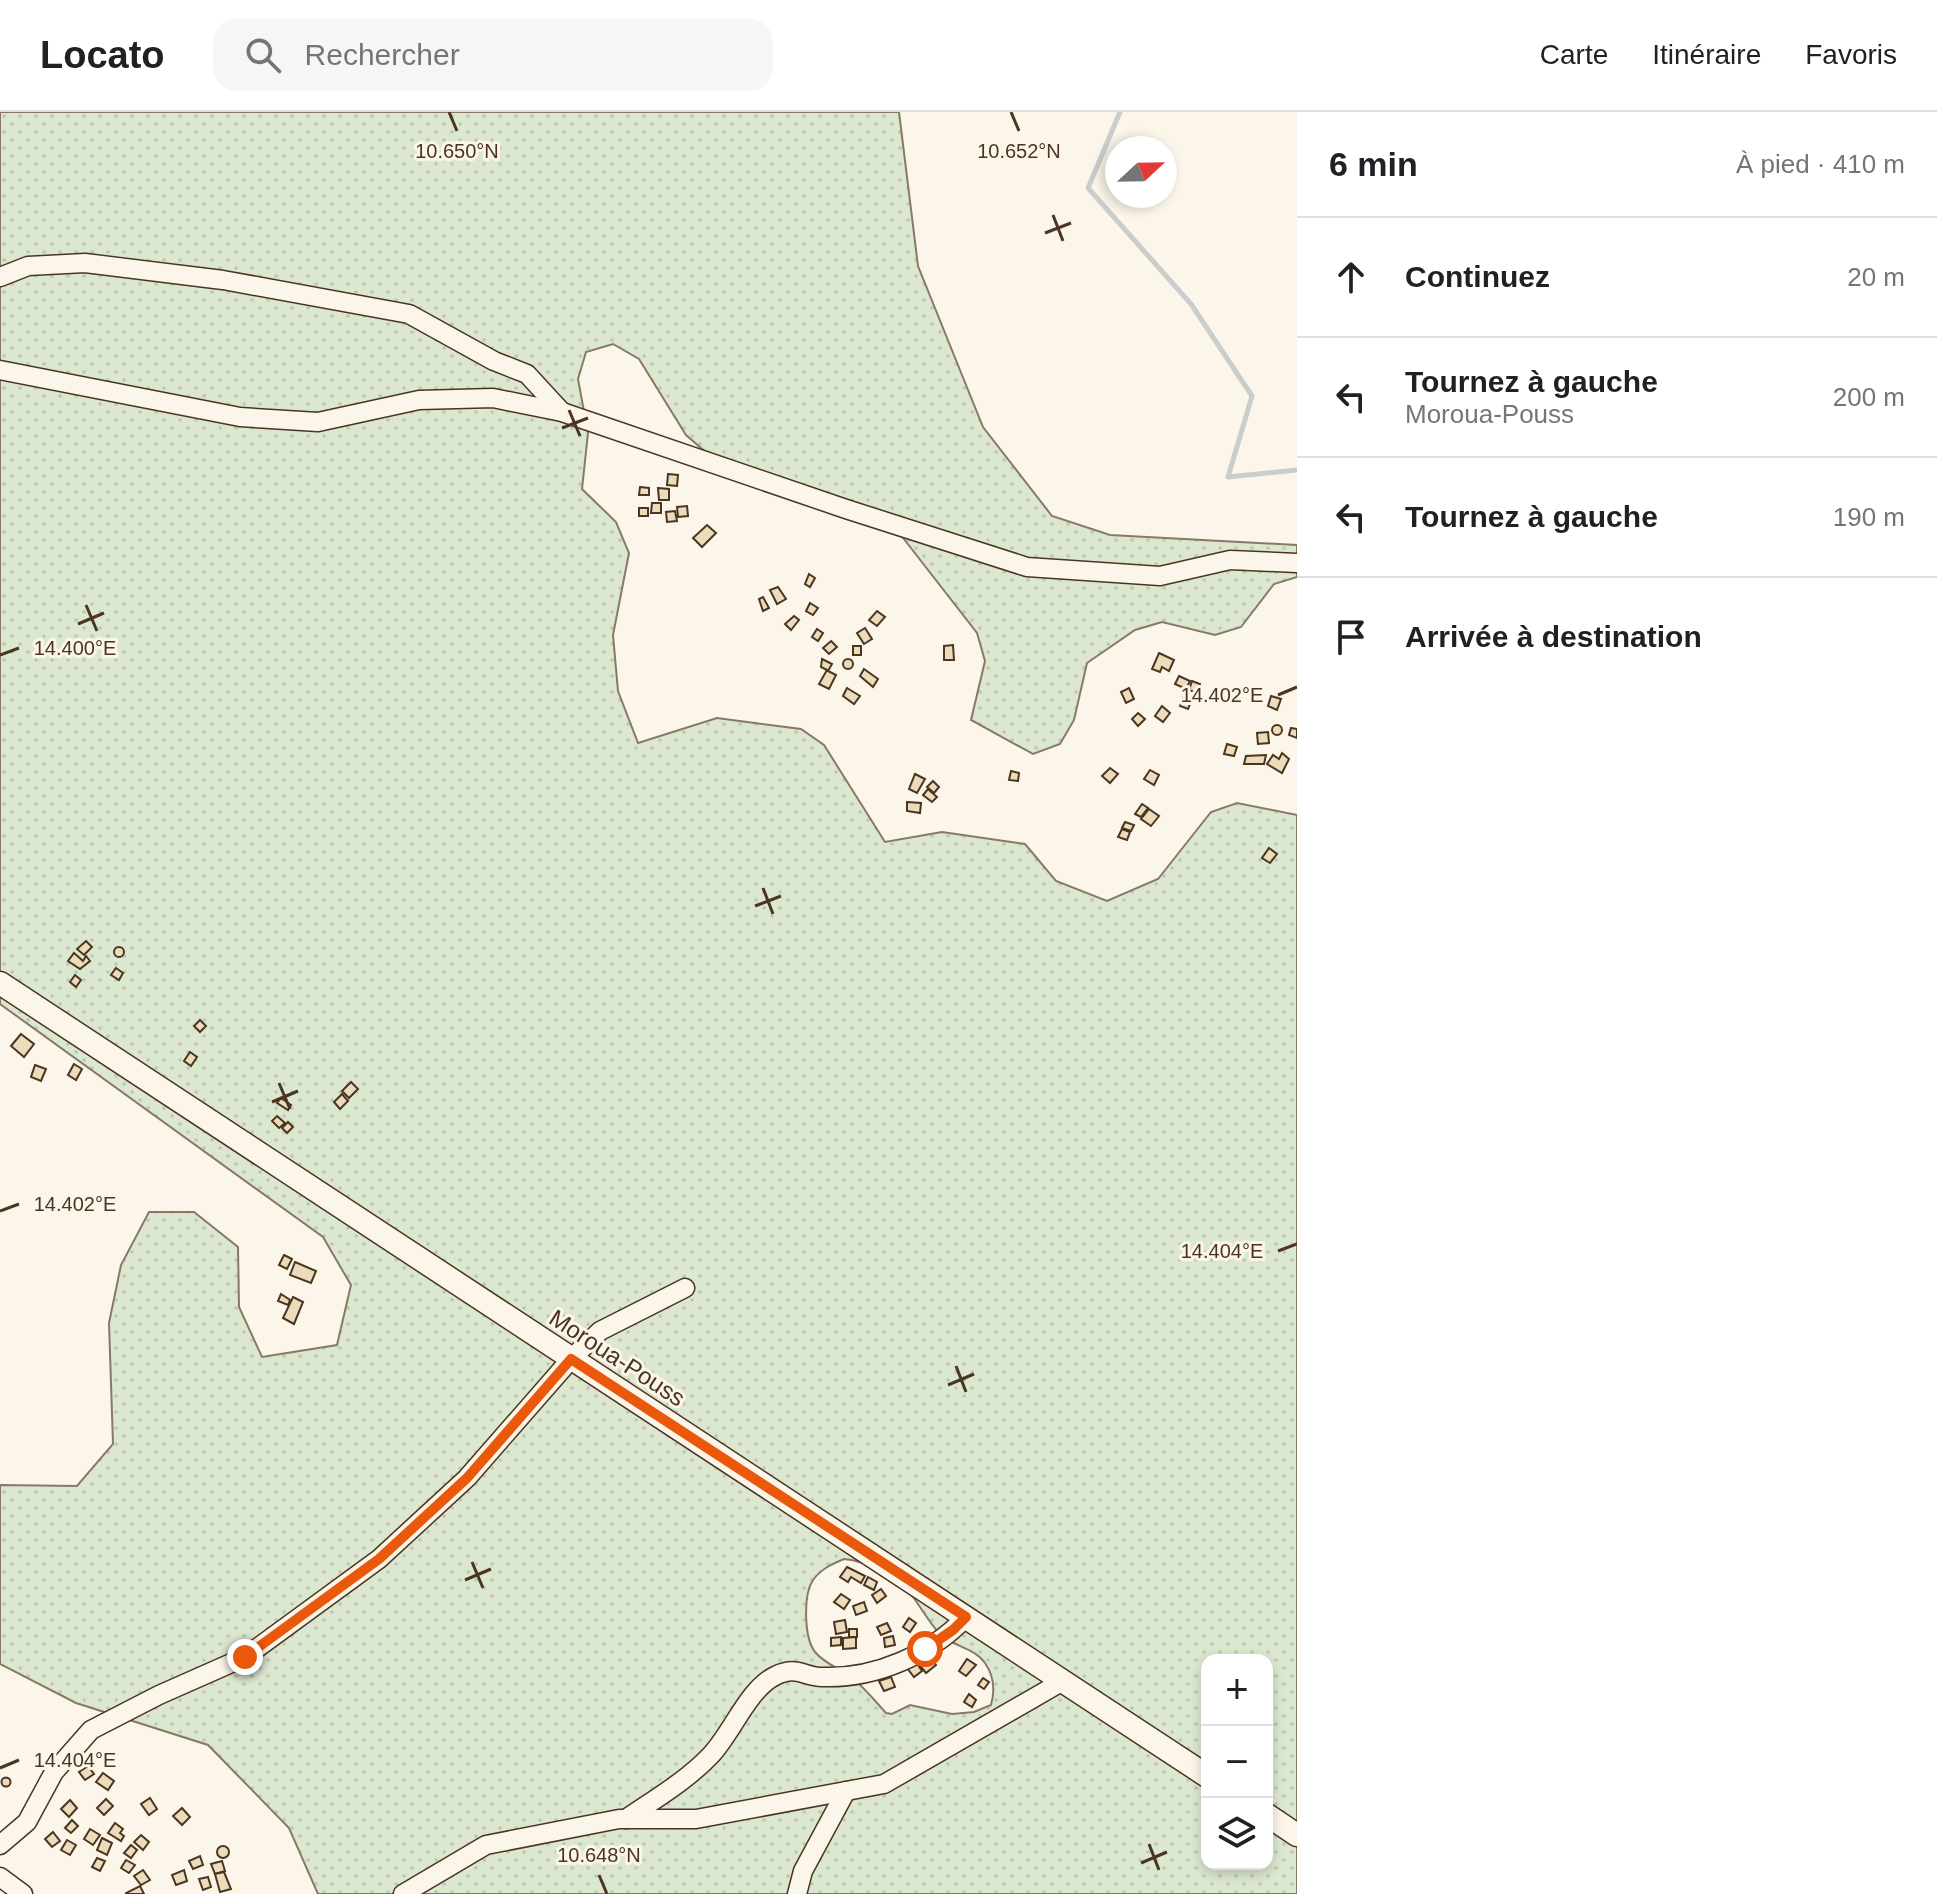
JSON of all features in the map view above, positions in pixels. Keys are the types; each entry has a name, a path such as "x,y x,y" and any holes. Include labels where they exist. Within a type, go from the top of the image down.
{"main road":[{"name":"Moroua-Pouss","path":"0,983 1201,1772"},
{"path":"1273,1819 1297,1835"}],"street":[{"path":"0,277 28,266 85,263 223,280 409,314 494,361 527,374 562,412"},
{"path":"0,370 240,417 318,422 419,400 493,398 562,412 1027,567 1160,576 1230,560 1297,563"},
{"path":"0,1845 27,1822 54,1772 91,1730 159,1695 245,1657 379,1559 467,1478 571,1359 600,1331 685,1288"},
{"path":"626,1819 693,1772 713,1754 754,1695 774,1676 798,1670 819,1677 854,1675 888,1667 938,1642 966,1617"},
{"path":"403,1894 486,1845 626,1819 696,1819 884,1784 1063,1681"},
{"path":"797,1894 803,1871 846,1791"},
{"path":"0,1877 23,1894"}],"green space":[{"path":"0,112 899,112 918,266 983,427 1052,516 1110,535 1297,545 1297,577 1274,584 1241,627 1215,635 1162,622 1135,630 1087,663 1074,720 1060,744 1033,754 971,720 985,661 977,633 900,534 731,474 686,435 639,359 613,344 586,352 578,379 588,433 582,489 616,522 629,553 613,635 618,691 638,743 717,718 801,729 824,745 885,842 942,832 1025,844 1056,881 1107,901 1158,879 1211,812 1237,803 1297,815 1297,1894 318,1894 289,1828 208,1745 76,1703 0,1664 0,1485 77,1486 113,1444 109,1323 121,1265 149,1212 194,1212 238,1247 239,1307 262,1357 337,1345 351,1285 323,1237 0,1004","holes":["844,1559 863,1563 890,1577 906,1590 939,1633 980,1658 992,1678 991,1705 974,1712 952,1714 910,1705 892,1714 886,1713 856,1681 815,1652 807,1627 806,1606 813,1580"]}],"building":[{"path":"668,474 678,475 677,486 667,485"},
{"path":"640,487 649,488 649,495 639,495"},
{"path":"658,488 669,489 669,500 659,500"},
{"path":"652,503 661,503 661,513 651,513"},
{"path":"687,506 688,516 678,517 677,507"},
{"path":"639,508 648,508 648,516 639,516"},
{"path":"675,511 677,521 667,522 666,512"},
{"path":"707,525 716,533 702,547 693,538"},
{"path":"809,574 815,578 810,587 805,584"},
{"path":"778,587 786,599 777,604 770,590"},
{"path":"763,597 769,608 763,611 759,599"},
{"path":"810,603 818,608 813,615 806,611"},
{"path":"877,611 885,617 877,626 869,620"},
{"path":"794,616 799,620 791,630 785,624"},
{"path":"865,628 872,639 864,644 857,633"},
{"path":"817,629 823,633 818,641 812,637"},
{"path":"831,641 837,647 829,654 823,648"},
{"path":"953,645 954,660 944,660 944,646"},
{"path":"853,646 861,646 861,655 853,655"},
{"path":"1159,653 1174,660 1169,671 1162,667 1160,672 1152,669"},
{"path":"822,659 832,664 828,671 836,675 829,689 819,684 827,670 821,667"},
{"path":"848,659 853,664 848,669 843,664"},
{"path":"864,669 878,679 873,687 860,676"},
{"path":"1179,676 1190,681 1186,689 1175,684"},
{"path":"1192,681 1200,684 1197,693 1189,690"},
{"path":"847,688 860,696 854,704 843,696"},
{"path":"1129,688 1134,699 1126,703 1121,692"},
{"path":"1184,696 1192,699 1188,709 1180,706"},
{"path":"1271,696 1281,699 1277,710 1268,706"},
{"path":"1162,706 1170,713 1163,722 1155,716"},
{"path":"1138,713 1145,719 1138,726 1132,719"},
{"path":"1277,725 1282,730 1277,735 1272,730"},
{"path":"1291,728 1297,729 1297,738 1289,735"},
{"path":"1268,732 1269,743 1258,744 1257,733"},
{"path":"1227,744 1237,747 1234,756 1224,754"},
{"path":"1282,753 1289,759 1282,773 1267,764 1273,755 1279,759"},
{"path":"1266,755 1264,764 1244,764 1246,756"},
{"path":"1110,768 1118,774 1110,783 1102,776"},
{"path":"1150,770 1159,775 1154,785 1144,779"},
{"path":"1011,771 1019,773 1018,781 1009,780"},
{"path":"915,774 925,779 917,793 909,789"},
{"path":"933,781 939,787 934,793 927,787"},
{"path":"928,789 937,797 932,802 923,795"},
{"path":"907,802 921,803 920,813 907,811"},
{"path":"1142,804 1148,808 1141,817 1135,814"},
{"path":"1149,809 1159,816 1151,826 1141,819"},
{"path":"1125,822 1134,825 1131,831 1122,828"},
{"path":"1122,829 1130,832 1127,840 1118,837"},
{"path":"1269,848 1277,854 1270,863 1262,858"},
{"path":"86,941 92,947 84,955 77,949"},
{"path":"119,947 124,952 119,957 114,952"},
{"path":"74,953 83,961 86,956 90,961 80,969 68,961"},
{"path":"116,968 123,973 119,980 111,975"},
{"path":"75,975 81,980 76,987 70,982"},
{"path":"200,1020 206,1026 200,1032 194,1026"},
{"path":"21,1034 34,1044 24,1057 11,1046"},
{"path":"190,1052 197,1057 191,1066 184,1061"},
{"path":"74,1064 82,1069 76,1080 68,1075"},
{"path":"35,1065 46,1069 41,1081 31,1077"},
{"path":"351,1082 358,1089 349,1098 342,1091"},
{"path":"342,1094 348,1101 340,1109 334,1102"},
{"path":"281,1098 291,1105 288,1110 277,1103"},
{"path":"277,1116 285,1123 279,1128 272,1121"},
{"path":"288,1122 293,1127 287,1133 282,1128"},
{"path":"284,1255 292,1259 287,1269 279,1265"},
{"path":"295,1262 316,1271 311,1283 290,1275"},
{"path":"281,1294 290,1300 288,1305 278,1301"},
{"path":"293,1297 303,1302 294,1324 283,1318"},
{"path":"847,1567 865,1576 861,1583 851,1577 848,1582 840,1577"},
{"path":"868,1577 877,1582 874,1590 864,1585"},
{"path":"881,1589 886,1596 877,1603 872,1595"},
{"path":"841,1594 850,1600 844,1609 834,1602"},
{"path":"864,1602 867,1611 856,1615 853,1606"},
{"path":"909,1618 916,1623 910,1632 903,1627"},
{"path":"845,1620 847,1632 836,1634 834,1622"},
{"path":"887,1623 891,1631 881,1635 877,1627"},
{"path":"849,1629 857,1629 857,1637 849,1637"},
{"path":"893,1636 895,1645 885,1647 884,1638"},
{"path":"841,1637 841,1645 831,1646 831,1638"},
{"path":"856,1637 856,1648 843,1649 843,1638"},
{"path":"927,1653 936,1665 926,1673 917,1662"},
{"path":"967,1659 976,1665 966,1676 959,1671"},
{"path":"916,1662 922,1671 914,1677 907,1668"},
{"path":"891,1677 895,1687 884,1691 879,1681"},
{"path":"983,1678 989,1682 984,1689 978,1685"},
{"path":"969,1694 976,1700 972,1707 964,1702"},
{"path":"88,1766 94,1774 85,1780 79,1772"},
{"path":"103,1773 114,1781 108,1790 96,1782"},
{"path":"6,1777 11,1782 6,1787 1,1782"},
{"path":"150,1798 157,1809 149,1815 141,1804"},
{"path":"106,1799 113,1806 104,1815 97,1808"},
{"path":"70,1800 77,1808 69,1817 61,1809"},
{"path":"182,1808 190,1817 182,1825 173,1816"},
{"path":"72,1820 78,1826 71,1833 65,1828"},
{"path":"115,1823 123,1829 121,1841 108,1833"},
{"path":"90,1829 100,1835 93,1845 84,1839"},
{"path":"53,1832 60,1841 52,1847 45,1839"},
{"path":"141,1835 149,1842 143,1850 134,1842"},
{"path":"102,1838 112,1843 107,1855 97,1850"},
{"path":"67,1840 76,1845 70,1855 61,1850"},
{"path":"131,1845 137,1850 131,1858 124,1853"},
{"path":"223,1846 229,1852 223,1858 217,1852"},
{"path":"200,1856 203,1865 193,1869 189,1861"},
{"path":"97,1858 105,1861 100,1871 92,1867"},
{"path":"126,1860 135,1865 129,1873 121,1868"},
{"path":"222,1861 225,1871 215,1874 211,1864"},
{"path":"143,1870 150,1880 141,1885 134,1876"},
{"path":"184,1870 187,1881 176,1885 172,1875"},
{"path":"224,1872 231,1889 220,1892 215,1874"},
{"path":"208,1877 211,1887 203,1890 199,1879"},
{"path":"140,1886 144,1894 126,1894 126,1893"}],"waterway":[{"path":"1120,112 1088,188 1191,304 1252,396 1228,477 1297,470"}],"route":[{"path":"245,1657 379,1559 467,1478 571,1359 966,1617 938,1642 925,1649"}]}
